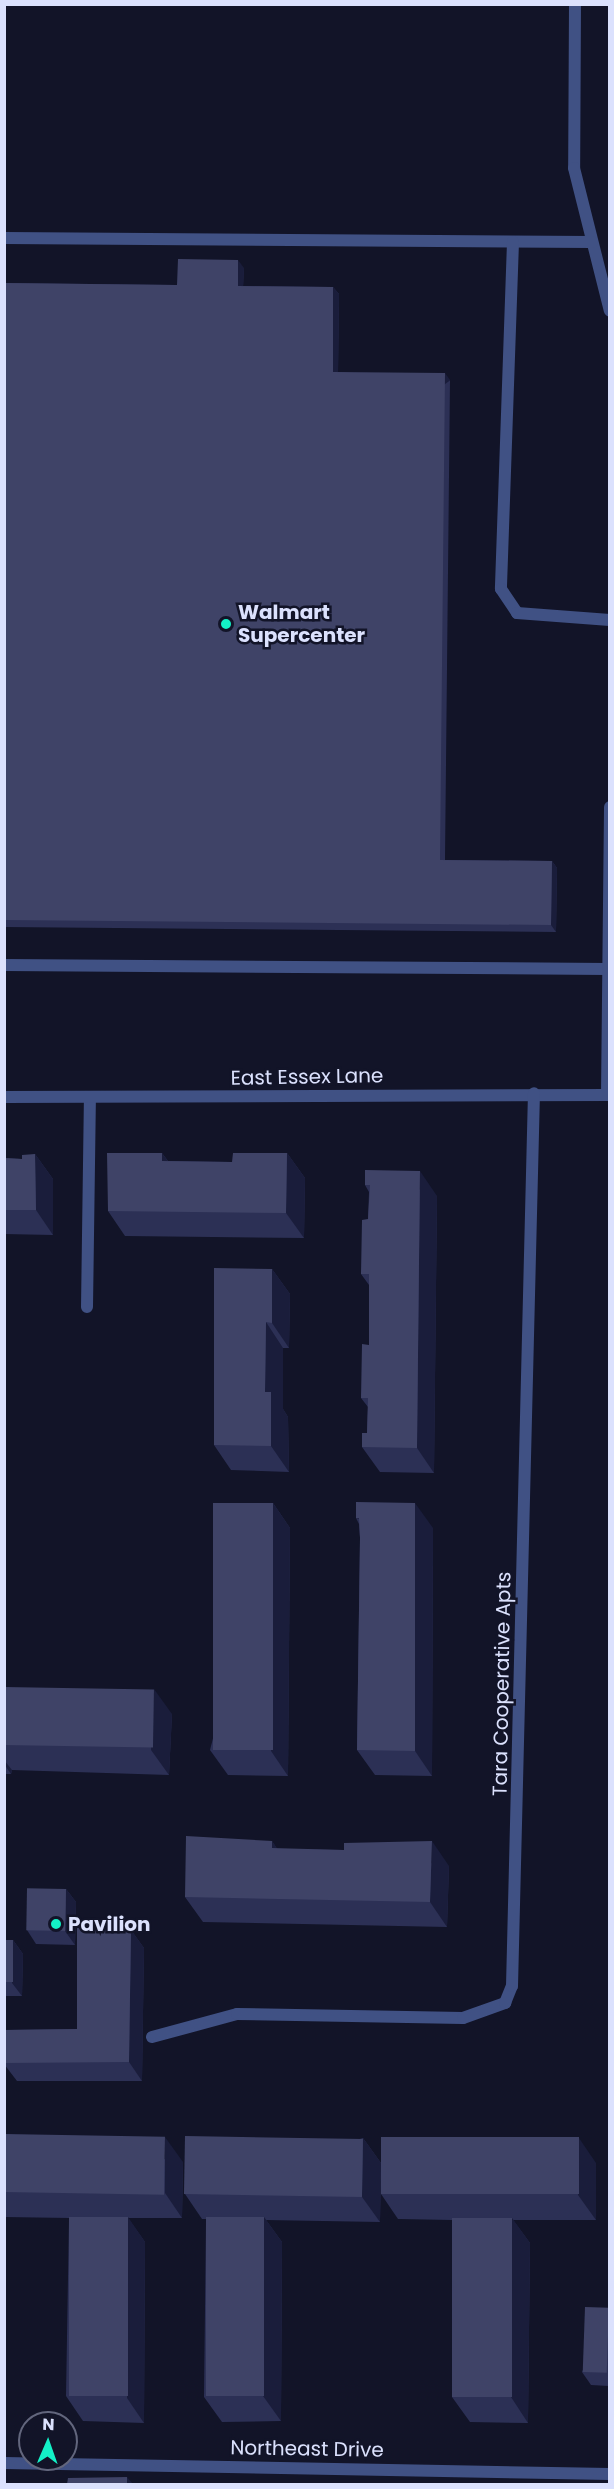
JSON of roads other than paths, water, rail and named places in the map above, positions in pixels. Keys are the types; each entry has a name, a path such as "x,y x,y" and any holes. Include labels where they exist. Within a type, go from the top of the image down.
{"street":[{"path":"575,4 574,168 609,311"},
{"path":"4,238 592,242"},
{"path":"513,242 501,590 517,613 609,620"},
{"path":"608,1095 609,807"},
{"path":"4,965 608,969"},
{"name":"East Essex Lane","path":"4,1097 90,1099 534,1093 608,1095"},
{"name":"Tara Cooperative Apts","path":"152,2037 237,2014 463,2018 506,2003 512,1986 534,1093"},
{"path":"87,1306 90,1099"},
{"name":"Northeast Drive","path":"4,2463 609,2474"}],"place":[{"name":"Walmart Supercenter","path":"226,624"},
{"name":"Pavilion","path":"56,1924"}]}
